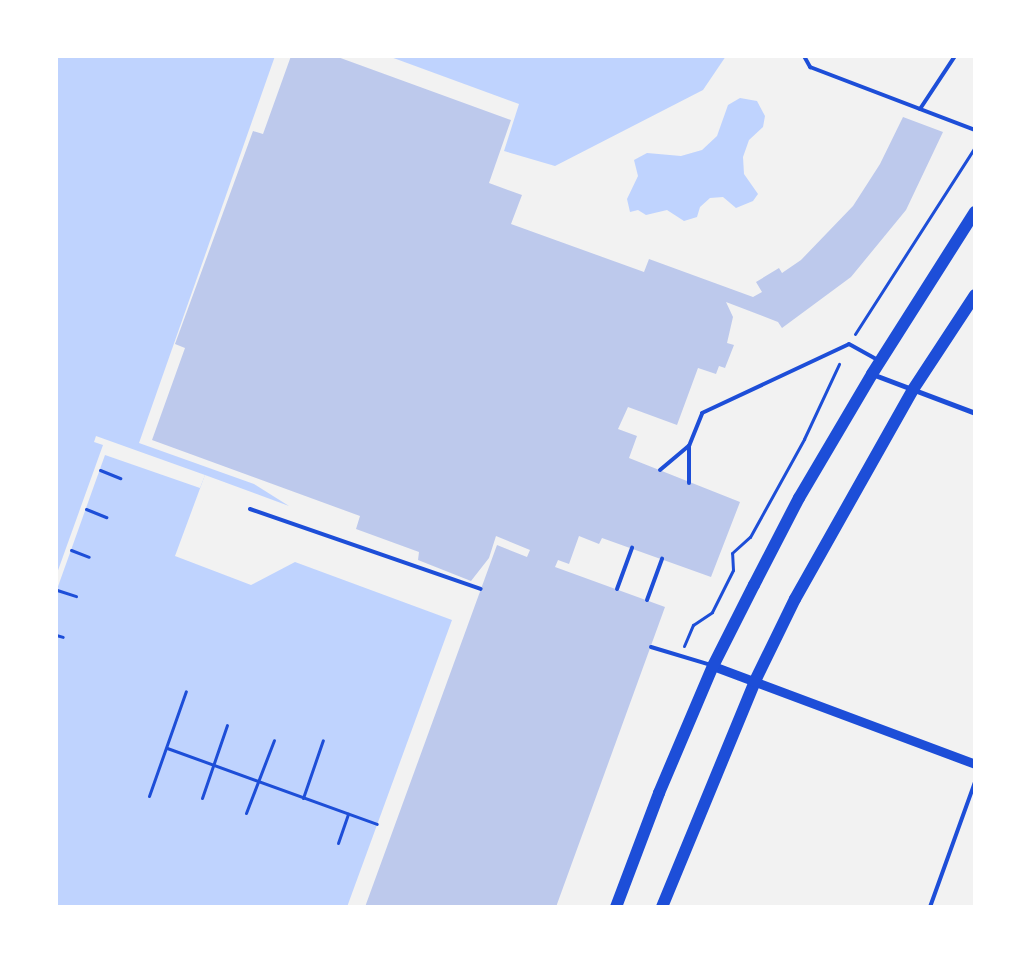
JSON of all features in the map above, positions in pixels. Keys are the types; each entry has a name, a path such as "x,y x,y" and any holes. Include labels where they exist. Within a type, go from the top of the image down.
{"main road":[{"path":"616,907 659,793 713,666 799,498 872,374 975,212"},
{"path":"662,907 755,681 839,516 912,391 975,295"}],"street":[{"path":"872,374 912,391 975,413"},
{"path":"713,666 975,764"}],"lane":[{"path":"804,56 810,67 975,130"},
{"path":"920,109 955,56"},
{"path":"689,483 689,446 702,413 849,344 880,362"},
{"path":"660,470 689,446"},
{"path":"250,509 480,590"},
{"path":"617,589 632,548"},
{"path":"647,600 662,559"},
{"path":"651,647 713,666"},
{"path":"930,907 975,782"}],"path":[{"path":"680,655 693,625 712,612 733,570 732,552 755,528 804,438 849,344 975,147"},
{"path":"100,470 120,478"},
{"path":"86,509 106,516"},
{"path":"71,550 89,557"},
{"path":"57,590 76,596"},
{"path":"56,635 63,637"},
{"path":"149,796 186,691"},
{"path":"202,798 227,725"},
{"path":"246,813 274,740"},
{"path":"303,798 323,740"},
{"path":"167,748 377,824"},
{"path":"338,843 348,814"}],"water":[{"path":"56,56 275,56 139,443 254,484 289,506 205,475 175,556 251,585 295,562 452,620 347,907 56,907"},
{"path":"388,56 726,56 703,90 555,166 504,151 519,104"},
{"path":"740,98 757,101 765,116 763,127 749,140 743,157 744,174 758,194 753,201 736,208 723,197 710,198 700,207 697,217 684,221 667,210 646,215 638,210 630,212 627,199 638,176 634,160 647,153 681,156 702,150 717,136 728,105"}],"pier":[{"path":"96,436 205,475 200,488 105,455 56,592 56,576 103,445 94,442"}],"building":[{"path":"291,56 335,56 511,120 489,183 522,195 511,224 644,272 649,259 753,297 762,292 756,282 779,268 782,273 801,260 853,206 880,164 903,117 943,132 906,210 851,277 782,328 778,322 726,302 733,317 727,343 734,345 725,368 719,366 716,374 698,368 677,425 628,407 618,429 637,436 629,458 740,502 711,577 602,538 599,544 579,536 569,564 558,560 555,567 665,607 556,907 365,907 497,545 527,557 530,550 496,536 489,558 471,581 418,560 419,552 356,529 360,516 152,440 185,348 175,344 253,131 263,134"}]}
